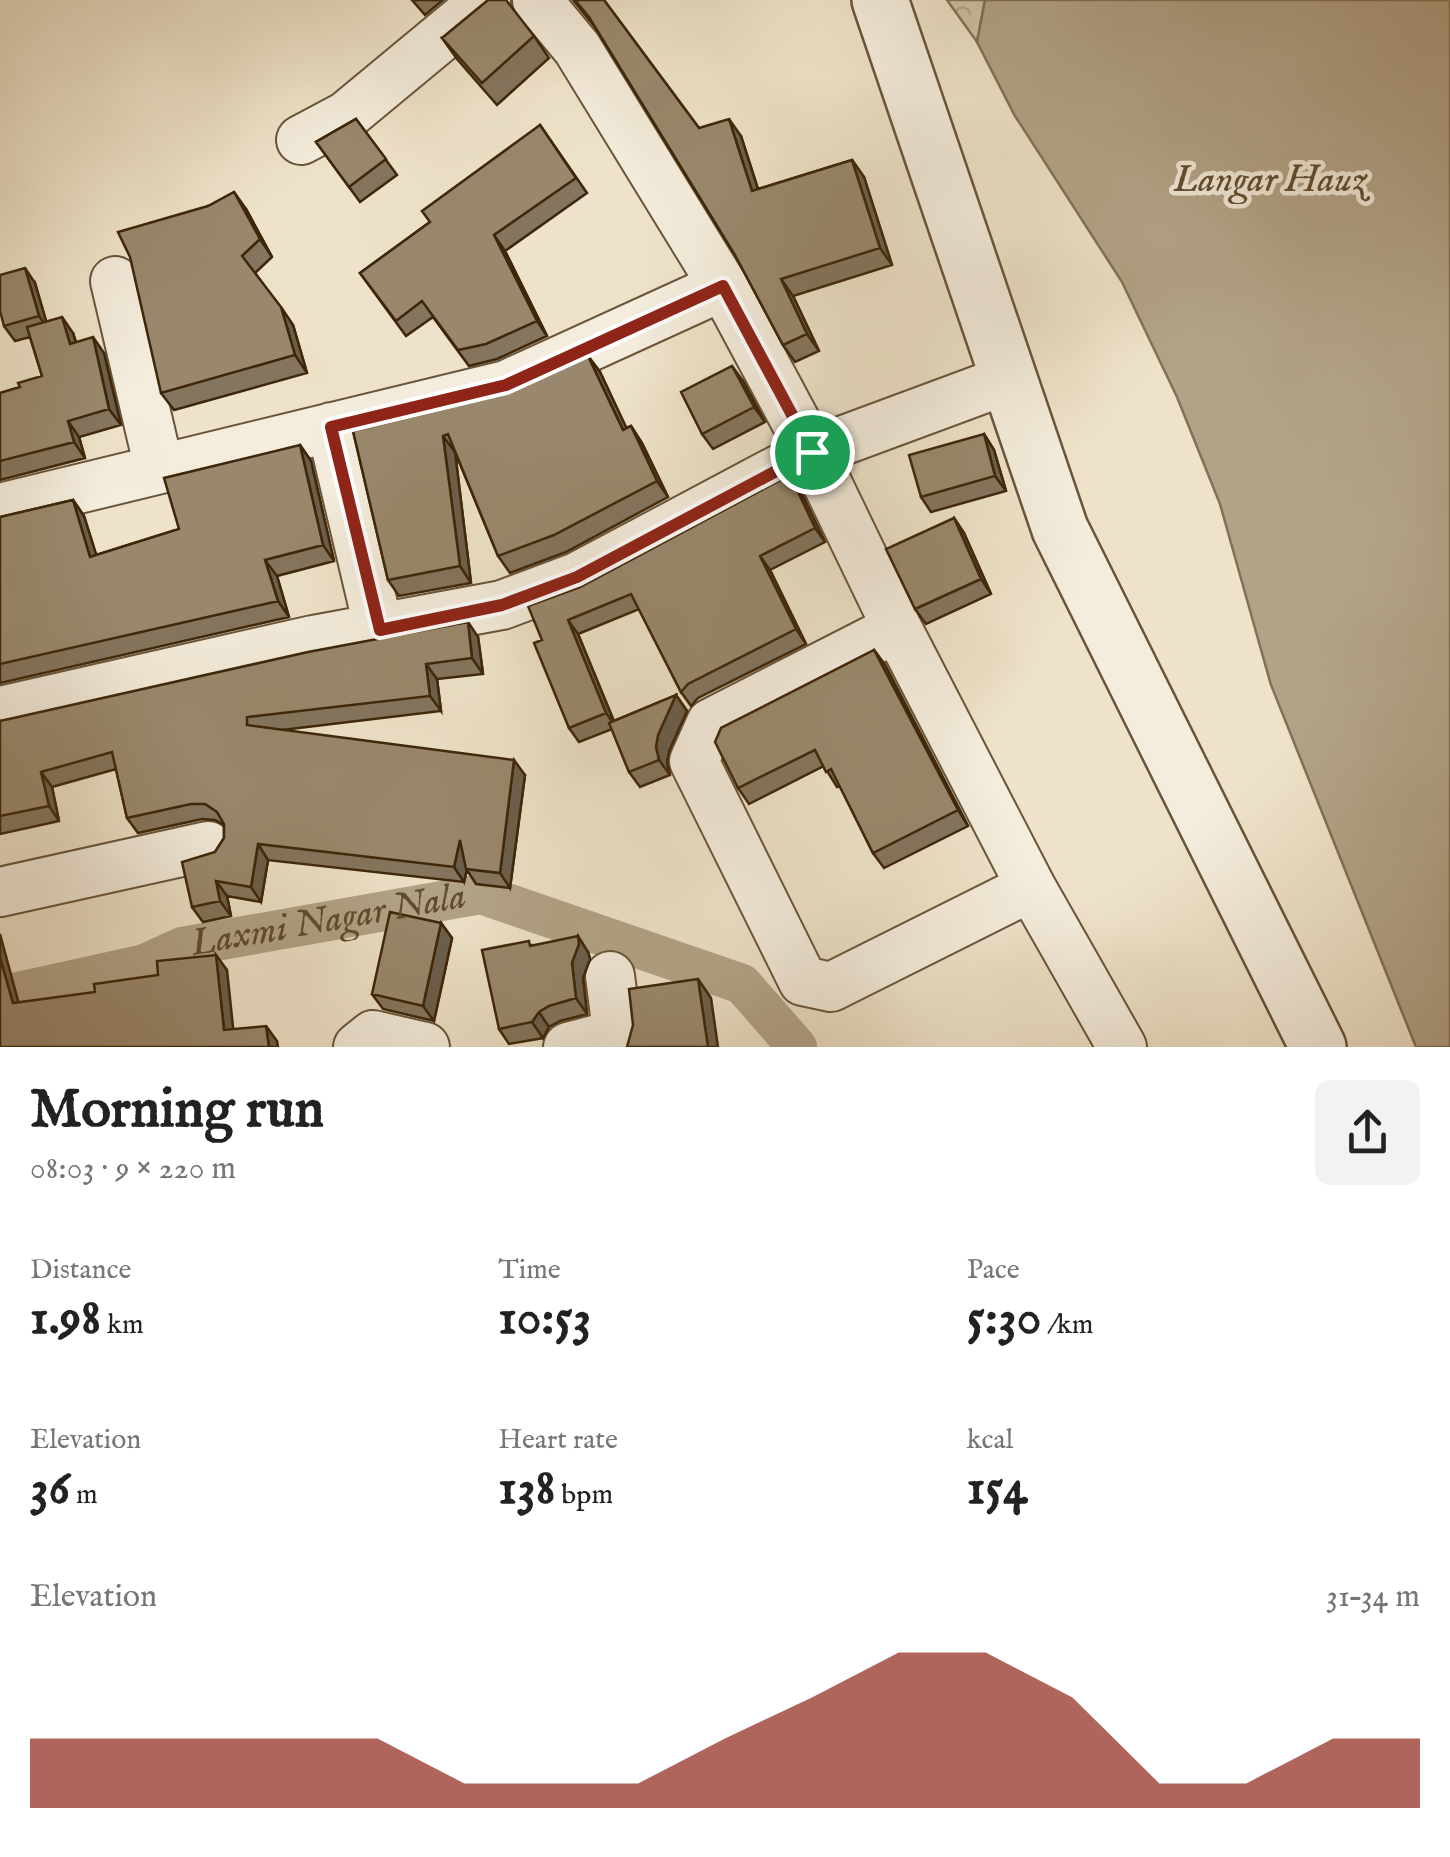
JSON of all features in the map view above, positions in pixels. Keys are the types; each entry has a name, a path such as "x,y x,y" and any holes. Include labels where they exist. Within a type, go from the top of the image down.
{"street":[{"path":"301,140 346,116 486,0"},
{"path":"537,0 576,48 723,286 812,452 897,628 1031,887 1122,1047"},
{"path":"880,0 1060,529 1318,1047"},
{"path":"115,281 159,468"},
{"path":"0,508 506,385 723,286"},
{"path":"0,710 313,640 502,605 577,577 812,452 1009,379"},
{"path":"331,427 380,630"},
{"path":"897,628 711,724 694,761 804,981 830,987 1031,887"},
{"path":"0,892 208,846"},
{"path":"568,1047 618,1041 610,976"},
{"path":"358,1047 374,1035 425,1047"}],"green space":[{"path":"947,0 985,0 977,42"}],"water":[{"name":"Langar Hauz","path":"985,0 1450,0 1450,1047 1416,1047 1271,685 1220,504 1177,397 1122,282 1015,116 977,42"}],"building":[{"path":"488,0 506,0 534,36 482,83 442,38"},
{"path":"575,0 604,0 699,128 729,119 752,191 852,160 880,248 781,279 807,334 783,345 735,255"},
{"path":"356,119 386,159 349,187 316,142"},
{"path":"540,125 576,178 494,235 537,321 486,344 458,350 422,301 396,321 360,273 430,222 422,211"},
{"path":"234,192 260,239 242,256 281,307 295,355 161,393 130,257 118,232 208,206"},
{"path":"25,268 39,316 4,326 0,275"},
{"path":"62,317 70,344 93,337 109,409 68,421 74,442 0,461 0,393 42,376 27,327"},
{"path":"588,356 623,430 631,426 657,481 554,535 498,556 448,434 443,436 460,566 388,580 353,431 501,395"},
{"path":"732,366 754,407 702,434 681,392"},
{"path":"984,434 995,476 921,497 909,455"},
{"path":"300,445 323,545 265,560 278,601 0,664 0,517 73,500 90,557 179,529 164,478"},
{"path":"790,475 815,528 760,556 796,629 688,684 681,692 631,594 568,620 606,713 569,728 534,643 542,640 528,606 580,587"},
{"path":"954,518 981,579 915,609 886,549"},
{"path":"468,622 472,658 426,664 430,696 247,717 247,725 514,760 500,873 466,869 460,840 454,867 258,844 251,887 216,881 220,901 192,907 182,862 215,852 224,838 224,824 217,812 205,804 127,818 112,752 41,772 49,806 0,816 0,721 308,652"},
{"path":"874,650 958,810 873,853 831,769 826,772 815,750 738,788 715,742 721,728"},
{"path":"676,695 658,735 659,760 629,772 609,723"},
{"path":"390,912 441,923 423,1006 372,994"},
{"path":"578,936 572,963 576,998 549,1006 532,1022 499,1029 482,950"},
{"path":"216,955 224,1030 266,1026 269,1047 0,1047 0,958 13,1003 95,992 94,984 158,975 157,961"},
{"path":"698,979 708,1047 627,1047 633,1025 629,989"}],"waterway":[{"name":"Laxmi Nagar Nala","path":"0,996 145,964 182,947 481,894 742,984 797,1047"}],"route":[{"path":"723,286 812,452 577,577 502,605 380,630 331,427 506,385 723,286"}]}
